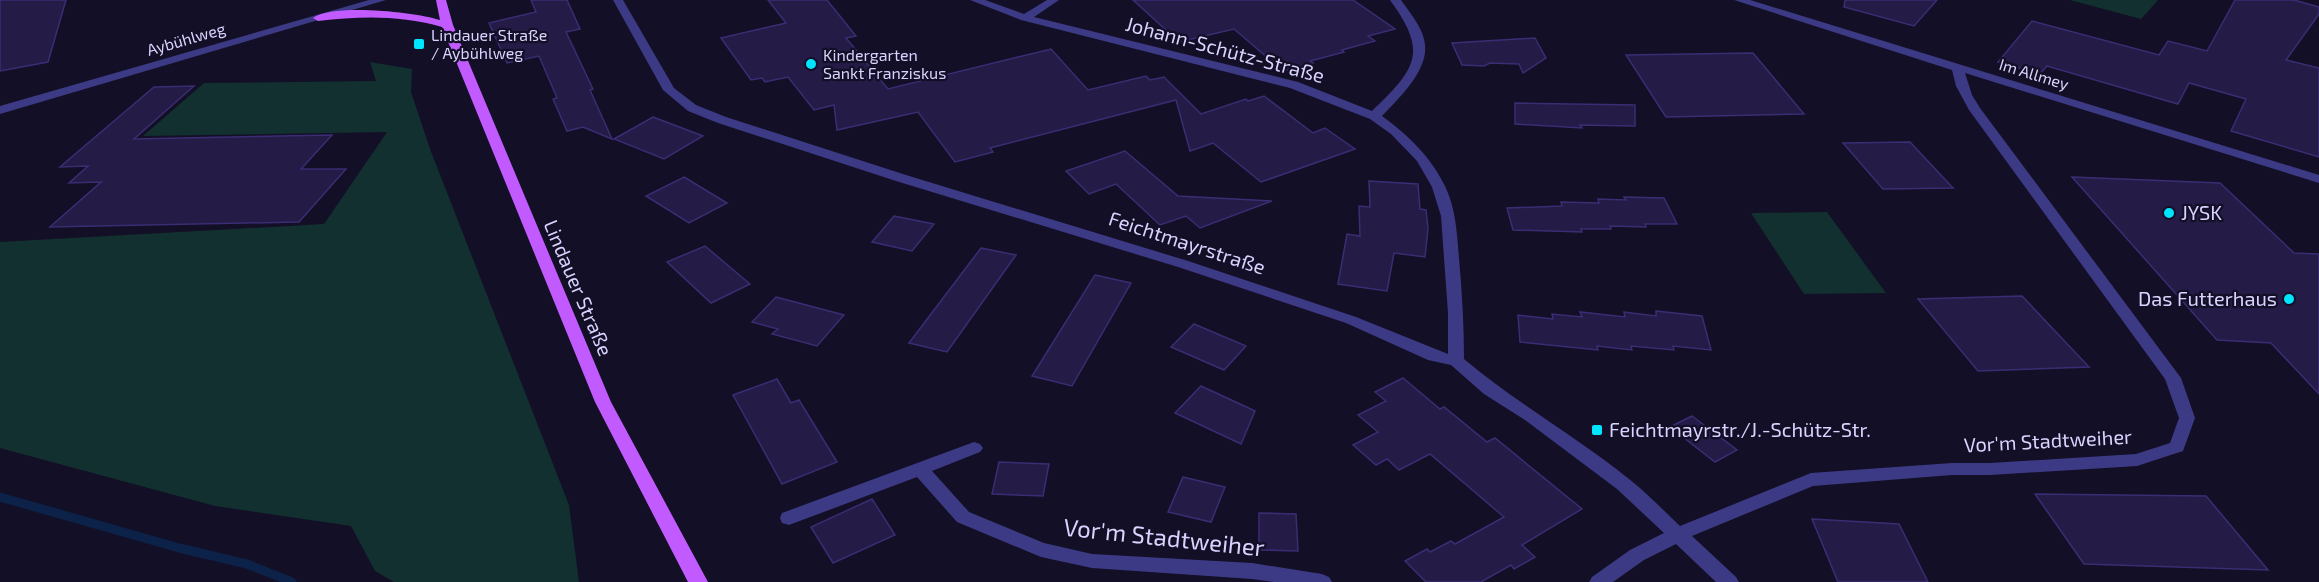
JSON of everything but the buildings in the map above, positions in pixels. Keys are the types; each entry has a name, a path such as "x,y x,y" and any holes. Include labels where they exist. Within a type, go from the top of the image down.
{"main road":[{"name":"Lindauer Straße","path":"441,0 447,25 603,402 698,582"},
{"path":"318,18 369,12 401,13 447,25"}],"street":[{"name":"Aybühlweg","path":"0,110 381,0"},
{"name":"Feichtmayrstraße","path":"618,0 669,90 692,108 722,120 901,178 1183,264 1351,320 1434,356 1456,361 1490,390 1531,416 1623,484 1729,582"},
{"name":"Johann-Schütz-Straße","path":"975,0 1025,18 1294,85 1374,116 1395,131 1422,159 1439,187 1448,216 1456,313 1456,361"},
{"path":"1025,18 1054,0"},
{"path":"1374,116 1395,97 1419,58 1418,38 1395,0"},
{"name":"Im Allmey","path":"1739,0 2319,179"},
{"name":"Vor'm Stadtweiher","path":"1599,582 1637,555 1679,534 1811,480 1952,469 1990,469 2137,460 2177,447 2187,418 2172,378 2000,141 1977,114 1959,83 1958,68"},
{"path":"789,518 974,448"},
{"name":"Vor'm Stadtweiher","path":"920,469 963,517 1041,550 1092,561 1252,571 1322,582"}],"green space":[{"path":"2070,0 2158,0 2141,19"},
{"path":"370,62 412,69 411,92 430,149 569,505 579,582 394,582 375,571 351,526 215,506 0,448 0,242 324,224 387,132 143,136 204,83 376,81"},
{"path":"1827,212 1886,293 1804,294 1751,213"}],"waterway":[{"path":"0,497 179,548 247,564 292,582"}],"place":[{"name":"Lindauer Straße / Aybühlweg","path":"419,44"},
{"name":"Kindergarten Sankt Franziskus","path":"811,64"},
{"name":"JYSK","path":"2169,213"},
{"name":"Das Futterhaus","path":"2289,299"},
{"name":"Feichtmayrstr./J.-Schütz-Str.","path":"1597,430"}]}
